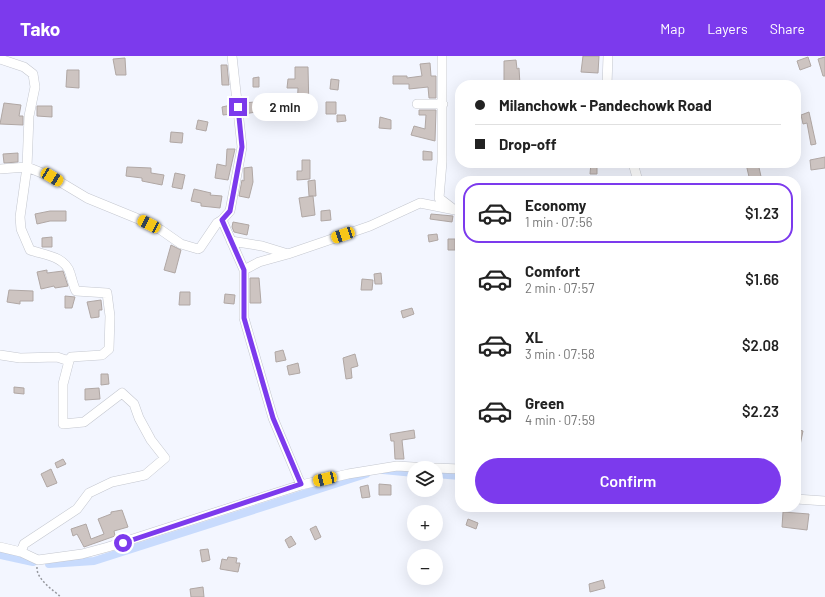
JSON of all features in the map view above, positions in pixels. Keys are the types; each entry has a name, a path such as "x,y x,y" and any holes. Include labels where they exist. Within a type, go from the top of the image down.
{"street":[{"path":"0,169 27,167 52,177 87,198 162,230 181,244 198,249 217,223 230,211 242,147 232,56"},
{"path":"439,198 442,162 442,56"},
{"path":"607,80 608,56"},
{"path":"0,59 24,66 33,74 35,87 29,116 27,167 20,217 21,229 27,246 30,250 64,262 70,271 73,286 76,291 107,293 110,316 109,349 102,355 71,357 63,384 63,424 84,422 122,393 134,404 139,418 151,440 165,458 145,475 112,482 89,493 77,509 24,544 21,552"},
{"path":"417,104 443,104"},
{"path":"428,204 439,198"},
{"path":"439,198 455,209"},
{"path":"244,270 259,262 288,254 370,226 420,203 455,210"},
{"path":"222,220 244,270 244,318 273,418 301,484"},
{"path":"231,241 262,246 288,254"},
{"path":"0,355 20,358 57,357 69,362"},
{"path":"0,547 21,552 38,560 82,554 108,547 301,484 348,474 397,466 407,467"},
{"path":"443,468 455,469"},
{"path":"801,499 825,501"}],"path":[{"path":"38,560 37,570 44,582 61,597"}],"building":[{"path":"583,56 599,56 598,73 581,72"},
{"path":"808,57 811,66 800,70 797,61"},
{"path":"825,57 825,76 823,76 818,59"},
{"path":"125,58 126,75 116,75 113,59"},
{"path":"516,60 517,69 519,68 520,80 504,80 504,61"},
{"path":"430,63 431,76 436,76 436,98 429,98 428,87 409,89 409,84 393,84 393,76 407,76 407,78 422,76 420,64"},
{"path":"221,65 227,65 229,85 222,85"},
{"path":"295,67 308,67 309,111 297,111 298,88 287,88 288,79 295,79"},
{"path":"67,70 79,70 79,88 66,87"},
{"path":"259,77 259,87 253,87 253,78"},
{"path":"331,79 339,80 338,90 330,89"},
{"path":"255,102 256,112 244,114 243,103"},
{"path":"326,102 336,102 336,114 326,114"},
{"path":"4,103 21,105 19,116 23,116 23,125 0,124"},
{"path":"231,105 232,114 223,115 222,107"},
{"path":"37,106 52,106 52,117 37,116"},
{"path":"419,110 436,110 435,141 411,135 414,126 425,129 426,115 419,115"},
{"path":"809,112 816,144 811,145 807,123 803,124 801,115"},
{"path":"337,115 345,115 346,121 337,122"},
{"path":"380,117 391,120 391,129 379,128"},
{"path":"198,120 208,122 206,131 196,129"},
{"path":"171,132 183,133 182,143 170,142"},
{"path":"227,149 235,149 228,180 215,178 217,164 226,166"},
{"path":"423,151 432,152 432,160 423,160"},
{"path":"18,153 18,162 4,163 3,154"},
{"path":"825,157 825,168 811,170 810,160"},
{"path":"302,160 310,160 310,179 297,180 297,171 302,171"},
{"path":"127,167 151,168 151,173 164,175 162,185 142,181 142,178 126,176"},
{"path":"252,167 253,182 249,198 239,196 242,180 244,181 244,168"},
{"path":"591,168 597,168 597,174 590,174"},
{"path":"747,168 759,168 761,176 749,176"},
{"path":"175,173 185,175 182,189 172,187"},
{"path":"315,180 316,196 309,196 308,181"},
{"path":"194,189 211,193 210,195 222,196 220,208 201,206 201,203 191,201"},
{"path":"313,196 315,215 302,217 299,198"},
{"path":"330,210 331,220 321,221 321,211"},
{"path":"50,211 66,211 66,221 50,221 37,224 35,214"},
{"path":"431,214 453,216 452,222 430,219"},
{"path":"233,222 249,225 247,235 234,232 232,227"},
{"path":"437,234 438,240 429,242 428,235"},
{"path":"52,237 52,247 42,247 42,238"},
{"path":"448,239 455,239 455,250 448,250"},
{"path":"171,245 181,250 175,273 164,270"},
{"path":"47,270 47,273 63,271 68,286 55,288 54,286 41,289 37,272"},
{"path":"381,273 382,284 375,284 374,274"},
{"path":"250,278 259,278 261,303 250,303"},
{"path":"362,279 373,280 372,290 361,290"},
{"path":"9,290 33,291 33,301 20,301 20,304 7,302"},
{"path":"180,292 190,292 190,305 179,305"},
{"path":"225,294 235,295 234,304 224,303"},
{"path":"65,296 75,297 72,308 65,308"},
{"path":"101,300 102,310 99,310 99,317 91,318 87,302"},
{"path":"412,308 414,314 403,318 401,311"},
{"path":"283,350 286,360 276,362 275,352"},
{"path":"355,354 358,366 351,368 352,378 346,379 343,358"},
{"path":"298,363 300,373 289,375 287,366"},
{"path":"101,374 108,374 109,384 101,385"},
{"path":"14,387 24,388 24,394 14,393"},
{"path":"99,388 100,399 85,400 85,389"},
{"path":"414,430 415,438 402,440 404,459 395,459 394,441 391,441 390,434"},
{"path":"801,430 803,431 801,440"},
{"path":"63,459 66,464 57,468 55,463"},
{"path":"51,469 57,483 47,487 41,474"},
{"path":"379,484 391,485 391,495 379,495"},
{"path":"368,485 370,497 362,498 360,487"},
{"path":"122,510 128,527 114,531 115,536 84,547 77,534 73,536 71,529 86,524 91,539 104,534 98,519 111,514 111,512"},
{"path":"783,512 809,514 807,530 782,527"},
{"path":"468,519 478,523 476,529 466,525"},
{"path":"316,526 321,537 315,540 310,529"},
{"path":"291,536 296,544 289,548 285,540"},
{"path":"208,549 210,560 202,562 200,550"},
{"path":"228,557 237,558 236,563 240,563 238,572 220,569 222,559 227,560"},
{"path":"603,580 605,588 590,592 589,584"},
{"path":"203,587 204,597 191,597 190,589"}],"waterway":[{"path":"383,470 407,472"},
{"path":"49,564 94,561 366,474"},
{"path":"443,475 455,476"},
{"path":"0,555 33,562"}],"route":[{"path":"123,543 301,484 273,418 244,318 244,270 222,220 230,211 242,147 238,107"}]}
